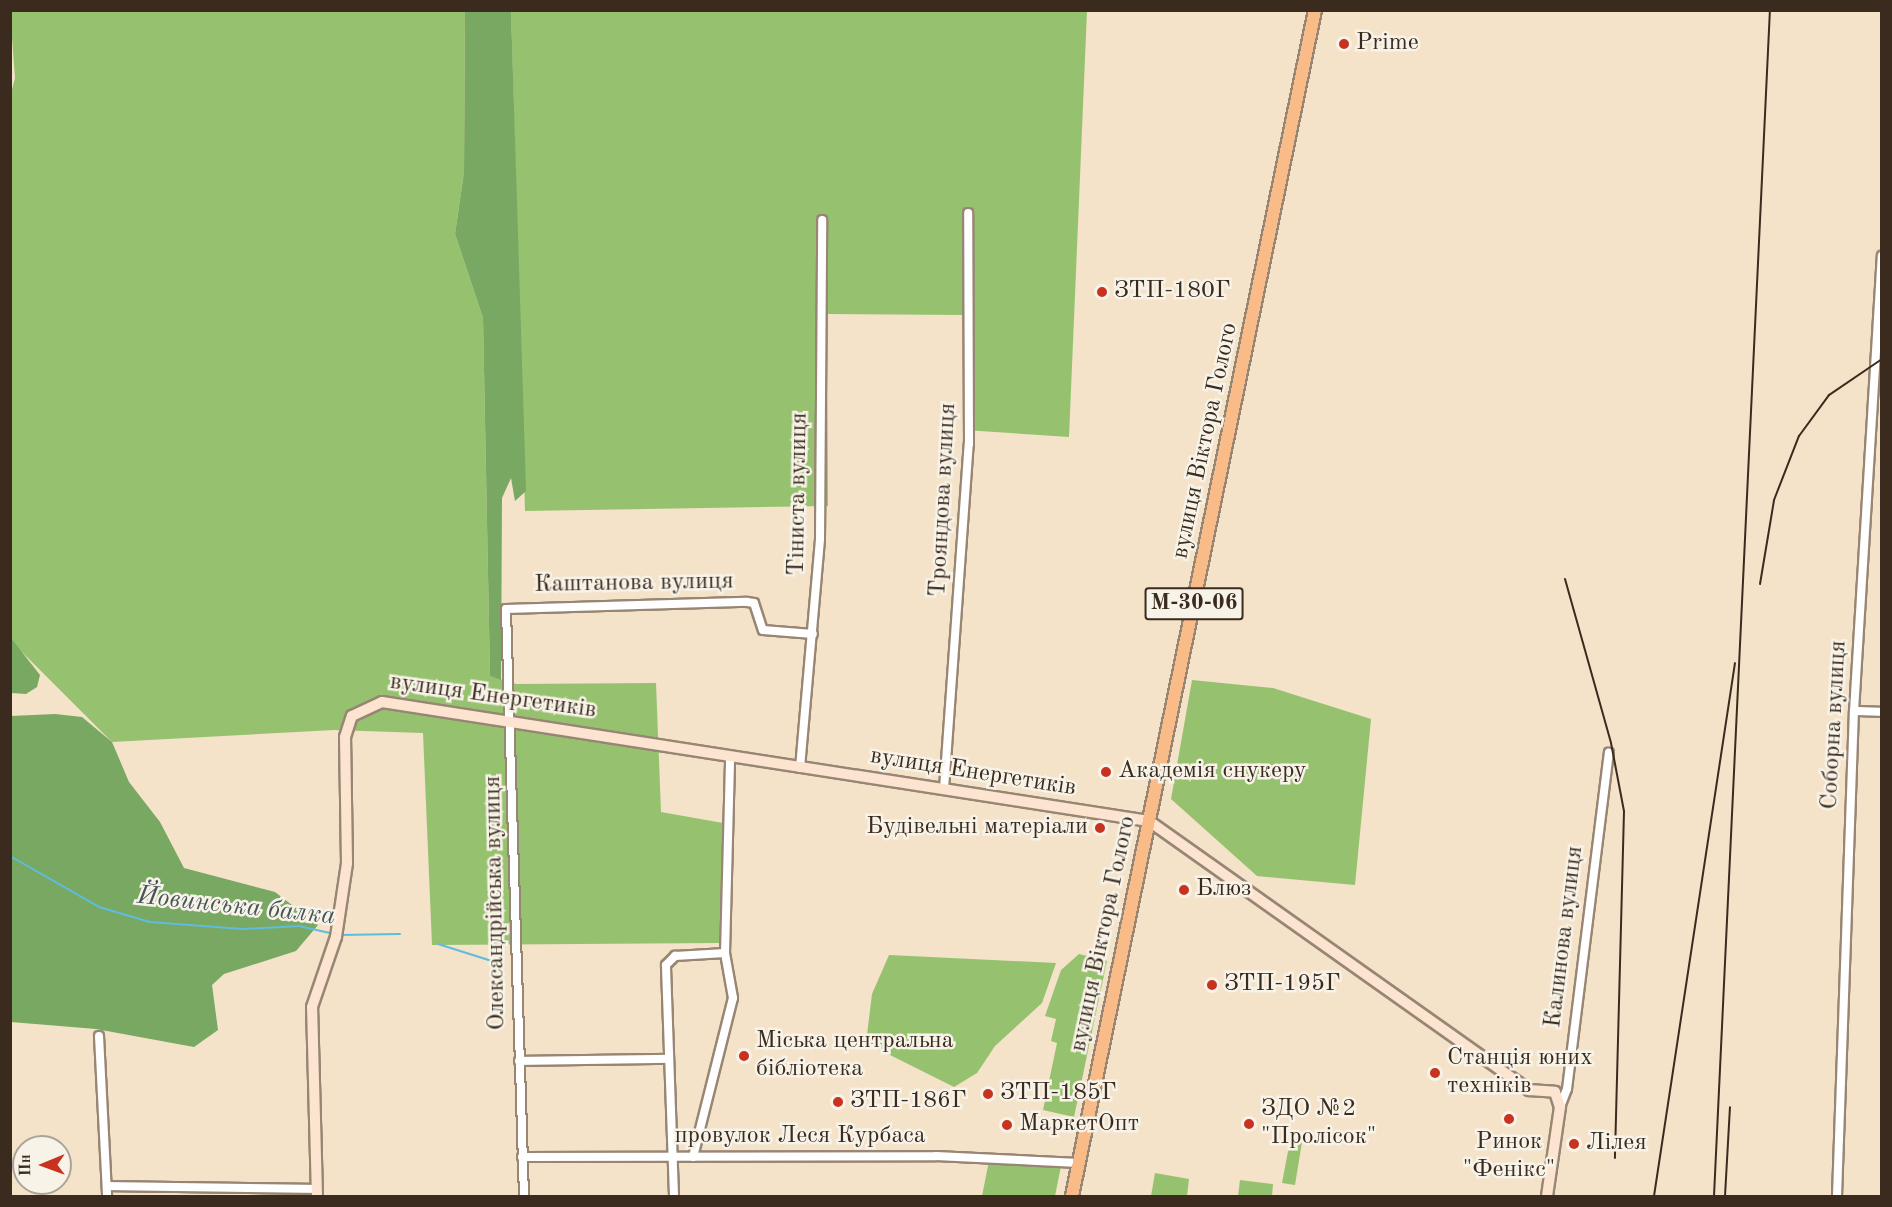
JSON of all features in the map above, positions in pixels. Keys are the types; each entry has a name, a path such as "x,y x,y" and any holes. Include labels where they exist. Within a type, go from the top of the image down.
{"main road":[{"name":"вулиця Віктора Голого","path":"1072,1197 1315,10"}],"street":[{"name":"Трояндова вулиця","path":"944,789 969,444 968,213"},
{"name":"Тіниста вулиця","path":"800,768 820,539 822,220"},
{"name":"Соборна вулиця","path":"1837,1197 1854,711 1881,256"},
{"name":"Каштанова вулиця","path":"507,609 747,602 754,603 763,630 813,634"},
{"name":"Олександрійська вулиця","path":"507,609 524,1197"},
{"name":"вулиця Енергетиків","path":"317,1193 312,1007 336,937 347,863 345,737 352,716 370,703 510,720 800,768 1149,820 1529,1090 1555,1092 1560,1107"},
{"path":"1854,711 1881,712"},
{"name":"Калинова вулиця","path":"1547,1197 1560,1107 1567,1089 1609,753"},
{"path":"693,1157 733,998 725,953 730,756"},
{"path":"674,1197 668,960 725,953"},
{"path":"99,1036 107,1197"},
{"path":"519,1061 669,1059"},
{"name":"провулок Леся Курбаса","path":"522,1157 958,1156 1078,1163"},
{"path":"107,1186 222,1192 317,1193"}],"green space":[{"path":"10,11 465,11 464,172 455,234 483,318 490,676 516,684 656,683 661,812 723,823 719,943 432,945 423,733 334,730 112,742 15,645 10,638 10,97 15,78"},
{"path":"465,11 511,11 526,491 515,501 511,478 502,498 501,680 490,676 483,318 455,234 464,172"},
{"path":"511,11 1087,11 1069,437 964,430 964,315 827,314 828,506 525,511"},
{"path":"11,638 40,675 37,687 26,694 11,693"},
{"path":"1192,680 1273,688 1371,719 1355,885 1257,876 1171,799"},
{"path":"55,714 82,717 112,742 129,782 160,822 184,868 275,892 318,925 296,951 224,974 212,985 218,1030 194,1047 96,1029 11,1022 11,716"},
{"path":"1079,954 1107,961 1074,1117 1043,1110 1057,1043 1051,1041 1056,1019 1045,1016 1061,970"},
{"path":"889,955 1056,963 1042,1003 995,1046 977,1073 954,1087 866,1043 872,994"},
{"path":"1290,1141 1302,1142 1295,1185 1282,1183"},
{"path":"989,1161 1061,1166 1055,1196 982,1196"},
{"path":"1155,1173 1189,1179 1187,1196 1151,1196"},
{"path":"1240,1180 1273,1184 1272,1196 1238,1196"}],"waterway":[{"name":"Йовинська балка","path":"10,856 99,907 150,922 243,929 299,926 334,934"},
{"name":"Йовинська балка","path":"340,935 400,934"},
{"name":"Йовинська балка","path":"438,944 498,963"}],"railway":[{"path":"1714,1196 1770,10"},
{"path":"1760,584 1774,500 1799,436 1829,395 1882,359"},
{"path":"1565,579 1611,743 1624,811 1615,1158"},
{"path":"1654,1196 1735,663"},
{"path":"1725,1196 1730,1107"}],"place":[{"name":"Prime","path":"1344,44"},
{"name":"ЗТП-180Г","path":"1102,292"},
{"name":"Академія снукеру","path":"1106,772"},
{"name":"Будівельні матеріали","path":"1100,828"},
{"name":"Блюз","path":"1184,890"},
{"name":"ЗТП-195Г","path":"1212,985"},
{"name":"Міська центральна бібліотека","path":"744,1056"},
{"name":"Станція юних техніків","path":"1435,1073"},
{"name":"ЗТП-185Г","path":"988,1094"},
{"name":"ЗТП-186Г","path":"838,1102"},
{"name":"Ринок \"Фенікс\"","path":"1509,1119"},
{"name":"ЗДО №2 \"Пролісок\"","path":"1249,1124"},
{"name":"МаркетОпт","path":"1007,1125"},
{"name":"Лілея","path":"1574,1144"}]}
